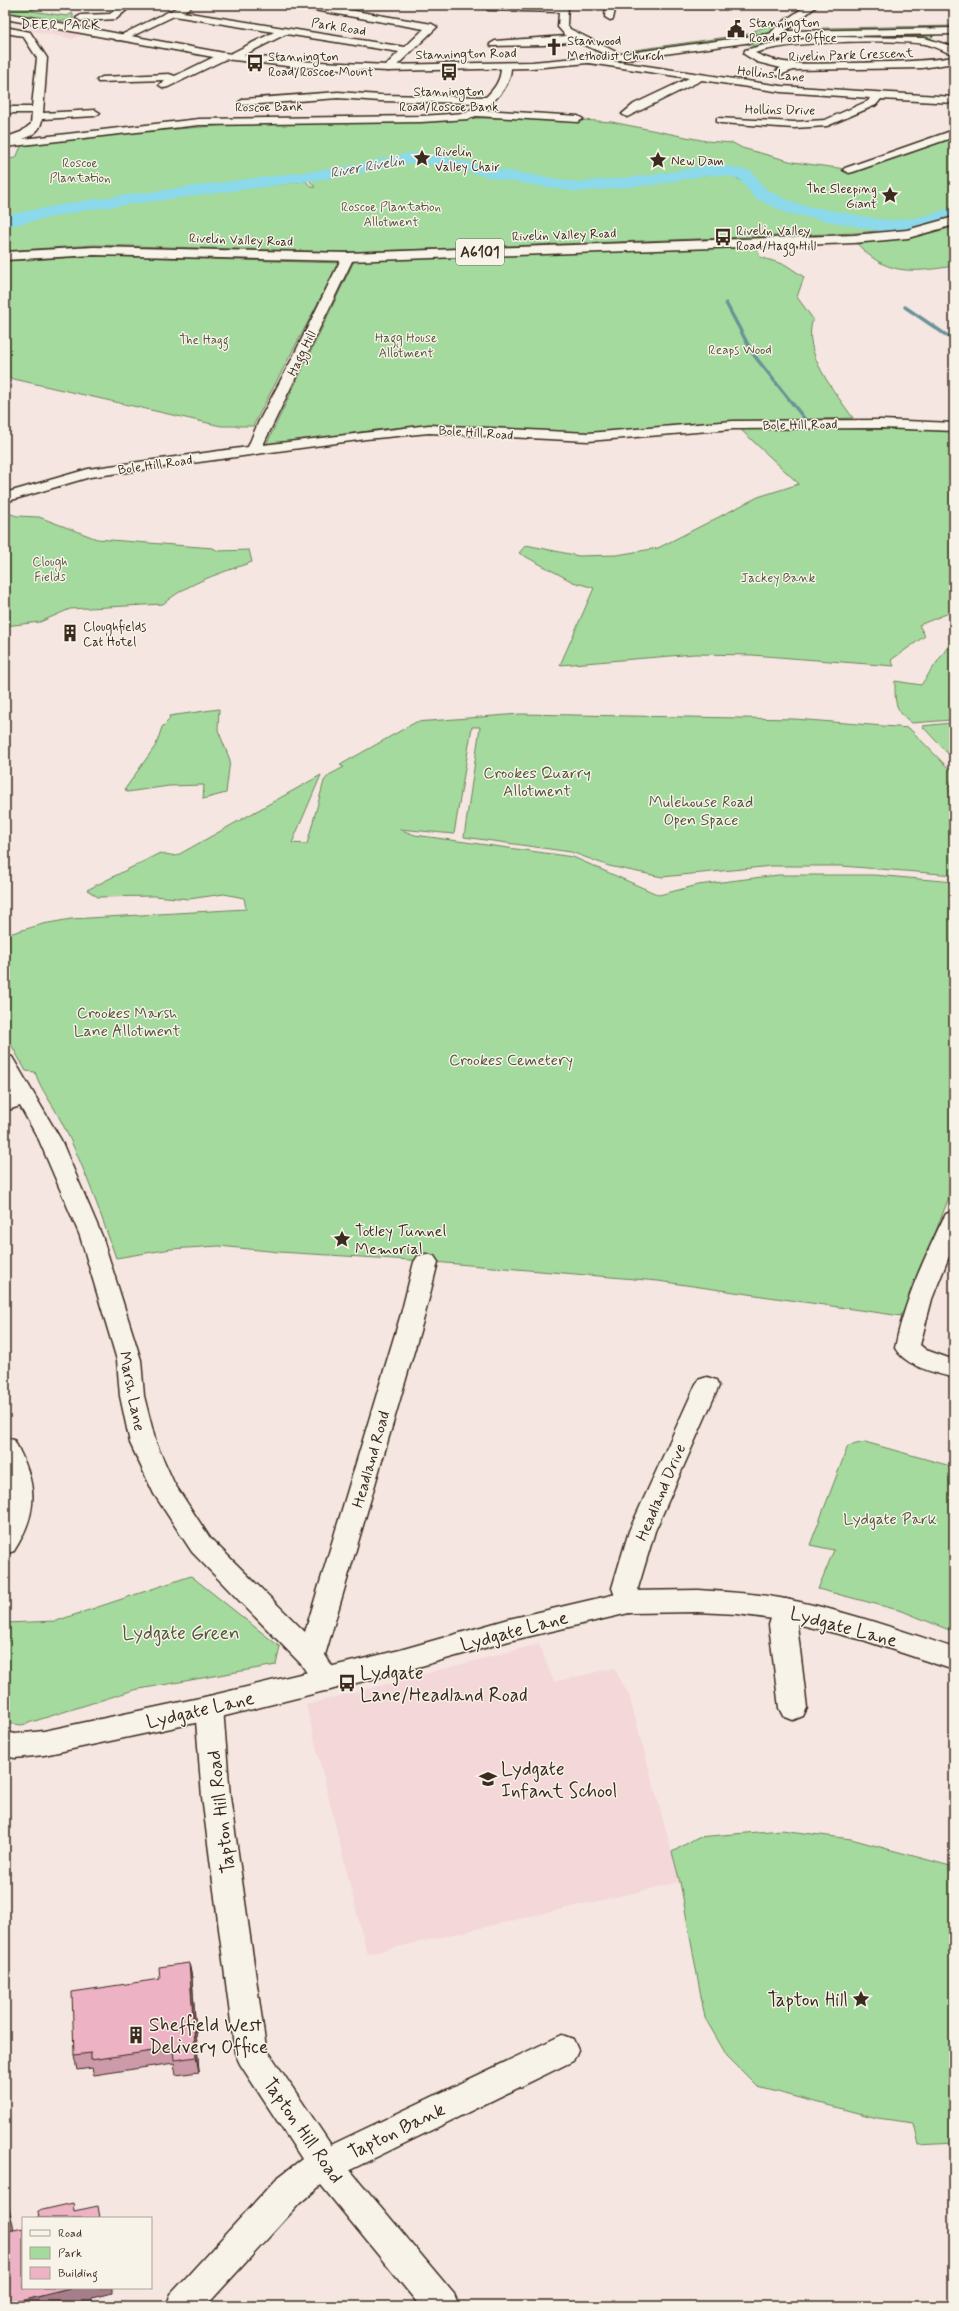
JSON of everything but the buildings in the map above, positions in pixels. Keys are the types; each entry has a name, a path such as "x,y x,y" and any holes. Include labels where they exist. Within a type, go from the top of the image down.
{"street":[{"path":"120,38 190,5"},
{"path":"302,5 432,27 388,68"},
{"path":"610,17 611,5"},
{"path":"674,5 714,5"},
{"path":"774,35 779,28 790,23 813,5"},
{"path":"81,18 113,17 126,6"},
{"path":"491,8 564,7 563,27 576,38 621,56"},
{"path":"67,26 81,18 88,8"},
{"path":"164,86 284,31 328,9"},
{"name":"Park Road","path":"172,13 406,50"},
{"name":"Stannington Road","path":"5,16 67,26 120,38 228,56 318,65 388,68 506,67 621,56 774,35 954,31"},
{"path":"5,30 25,19"},
{"path":"790,23 787,29 790,34"},
{"path":"5,30 26,34 42,58 38,113 33,130 22,136 5,140"},
{"path":"495,44 514,39 576,38"},
{"path":"791,67 761,60 749,54 757,47 783,44 896,41 925,41 954,51"},
{"name":"Hollins Lane","path":"586,60 751,85 954,100"},
{"name":"Rivelin Park Crescent","path":"751,85 791,67 922,65 954,60"},
{"name":"Roscoe Bank","path":"5,144 199,122 456,118 475,113 489,100 501,87 506,77 506,67"},
{"path":"102,80 169,77 177,80"},
{"path":"627,114 638,106 699,78"},
{"path":"338,95 347,88 358,85"},
{"path":"380,98 414,87"},
{"path":"449,98 454,93 468,88"},
{"path":"244,102 338,95 380,98 449,98 489,100"},
{"name":"Hollins Drive","path":"720,120 794,125 827,123 872,103 878,95"},
{"path":"5,110 38,113 95,113"},
{"path":"475,113 520,113 578,118"},
{"path":"849,170 954,133"},
{"name":"Rivelin Valley Road","path":"5,256 94,251 348,257 854,238 908,234 954,222"},
{"name":"Hagg Hill","path":"254,450 265,424 299,359 348,257"},
{"name":"Bole Hill Road","path":"5,498 88,473 366,435 429,429 521,435 588,437 733,425 868,424 954,427"},
{"name":"Marsh Lane","path":"5,1062 14,1100 50,1140 91,1236 129,1360 132,1396 143,1443 163,1487 201,1545 311,1656 327,1680"},
{"path":"954,1219 942,1243 909,1331 907,1348 917,1356 954,1369"},
{"name":"Headland Road","path":"311,1656 413,1314 426,1262"},
{"name":"Headland Drive","path":"629,1602 625,1588 642,1531 707,1386"},
{"path":"5,1447 17,1471 22,1495 20,1517 11,1536 5,1544"},
{"name":"Lydgate Lane","path":"5,1744 15,1746 44,1743 209,1708 327,1680 517,1628 629,1602 698,1601 737,1603 786,1610 863,1629 954,1659"},
{"path":"786,1610 783,1625 793,1708"},
{"name":"Tapton Hill Road","path":"209,1708 216,1797 251,2053 325,2165 442,2306"},
{"name":"Tapton Bank","path":"183,2306 288,2191 311,2172 562,2050"}],"shaded area":[{"path":"45,23 90,32 72,39 29,30"},
{"name":"Lydgate Infant School","path":"539,1644 554,1682 614,1668 629,1696 680,1882 367,1954 306,1705"}],"green space":[{"name":"DEER PARK","path":"5,5 39,5 31,11 67,16 73,13 73,19 64,21 5,12"},
{"path":"770,25 778,26 770,33 763,35 631,53 627,51 756,33 754,31"},
{"path":"954,26 954,29 824,31 822,28"},
{"path":"938,33 927,40 770,44 754,46 739,42 794,35"},
{"path":"482,118 551,118 612,122 706,141 733,143 742,148 793,162 853,170 954,135 954,216 916,227 856,233 347,252 94,245 5,251 5,222 83,208 306,181 311,187 315,187 308,179 352,173 414,159 437,161 525,182 583,189 721,173 740,180 754,194 782,208 805,215 807,211 791,206 775,198 750,175 729,170 706,169 641,180 583,186 553,183 433,158 410,156 339,170 178,192 93,201 5,219 5,159 16,158 22,144 90,136 227,125"},
{"path":"954,227 954,266 924,270 899,269 887,266 865,252 854,240 926,234"},
{"path":"756,247 760,257 786,265 804,277 797,297 813,319 811,332 812,345 816,358 829,384 853,418 723,422 627,431 562,433 418,426 383,429 266,445 354,261"},
{"name":"The Hagg","path":"102,256 339,263 253,426 221,426 5,377 5,261"},
{"name":"Jackey Bank","path":"818,426 954,429 954,611 919,625 925,636 891,660 894,666 752,655 695,654 560,665 594,588 573,582 519,553 526,545 579,556 617,555 658,548 758,497 799,484 739,428"},
{"name":"Clough Fields","path":"5,512 17,516 39,517 97,539 213,548 218,551 249,550 252,562 194,584 173,596 163,604 70,609 40,622 5,626"},
{"path":"954,638 954,682 950,697 951,720 912,723 899,710 895,695 895,681 921,685"},
{"path":"219,709 218,730 230,760 226,793 203,799 204,785 169,786 127,792 125,789 156,745 162,727 170,719 169,716"},
{"name":"Crookes Cemetery","path":"520,714 795,719 909,728 954,774 948,789 954,796 954,875 842,866 772,866 662,877 609,866 571,852 464,837 480,727 472,727 454,834 399,829 415,835 573,857 659,895 698,885 778,875 874,875 954,882 954,1184 926,1257 901,1316 658,1281 410,1260 279,1252 219,1246 171,1249 116,1258 77,1154 58,1115 40,1085 35,1072 26,1071 5,1034 5,967 7,967 9,934 43,924 71,919 246,909 244,898 224,894 189,899 154,896 98,897 87,890 160,853 176,856 321,775 292,843 307,844 324,781 329,775 344,767 340,765 416,722"},
{"path":"951,723 954,725 954,760 922,726"},
{"name":"Lydgate Park","path":"865,1442 954,1467 954,1632 902,1611 818,1589 834,1550 810,1545 848,1446"},
{"name":"Lydgate Green","path":"191,1576 280,1647 276,1665 134,1690 22,1725 5,1723 5,1623 56,1621"},
{"path":"782,1830 851,1839 954,1867 954,2143 919,2145 914,2123 877,2118 758,2087 727,2056 705,2018 680,1882 672,1852 698,1837"}],"waterway":[{"name":"River Rivelin","path":"5,221 87,205 348,171 409,158 436,160 502,175 578,187 652,180 709,170 727,171 745,175 761,194 792,209 879,225 893,226 921,222 954,213"},
{"path":"726,303 753,354 804,418"},
{"path":"905,307 952,339"}],"place":[{"name":"Stannington Road Post Office","path":"736,29"},
{"name":"Stanwood Methodist Church","path":"554,47"},
{"name":"Stannington Road/Roscoe Mount","path":"255,63"},
{"name":"Stannington Road/Roscoe Bank","path":"449,72"},
{"name":"Rivelin Valley Chair","path":"422,158"},
{"name":"New Dam","path":"658,160"},
{"name":"The Sleeping Giant","path":"890,195"},
{"name":"Rivelin Valley Road/Hagg Hill","path":"723,237"},
{"name":"Cloughfields Cat Hotel","path":"70,633"},
{"name":"Totley Tunnel Memorial","path":"342,1239"},
{"name":"Lydgate Lane/Headland Road","path":"347,1683"},
{"name":"Lydgate Infant School","path":"488,1779"},
{"name":"Tapton Hill","path":"861,1999"},
{"name":"Sheffield West Delivery Office","path":"136,2035"}],"district":[{"name":"DEER PARK","path":"61,24"}],"park label":[{"name":"Roscoe Plantation","path":"80,170"},
{"name":"Roscoe Plantation Allotment","path":"391,214"},
{"name":"Hagg House Allotment","path":"406,344"},
{"name":"Reaps Wood","path":"740,349"},
{"name":"Crookes Quarry Allotment","path":"537,781"},
{"name":"Mulehouse Road Open Space","path":"701,810"},
{"name":"Crookes Marsh Lane Allotment","path":"127,1021"}]}
